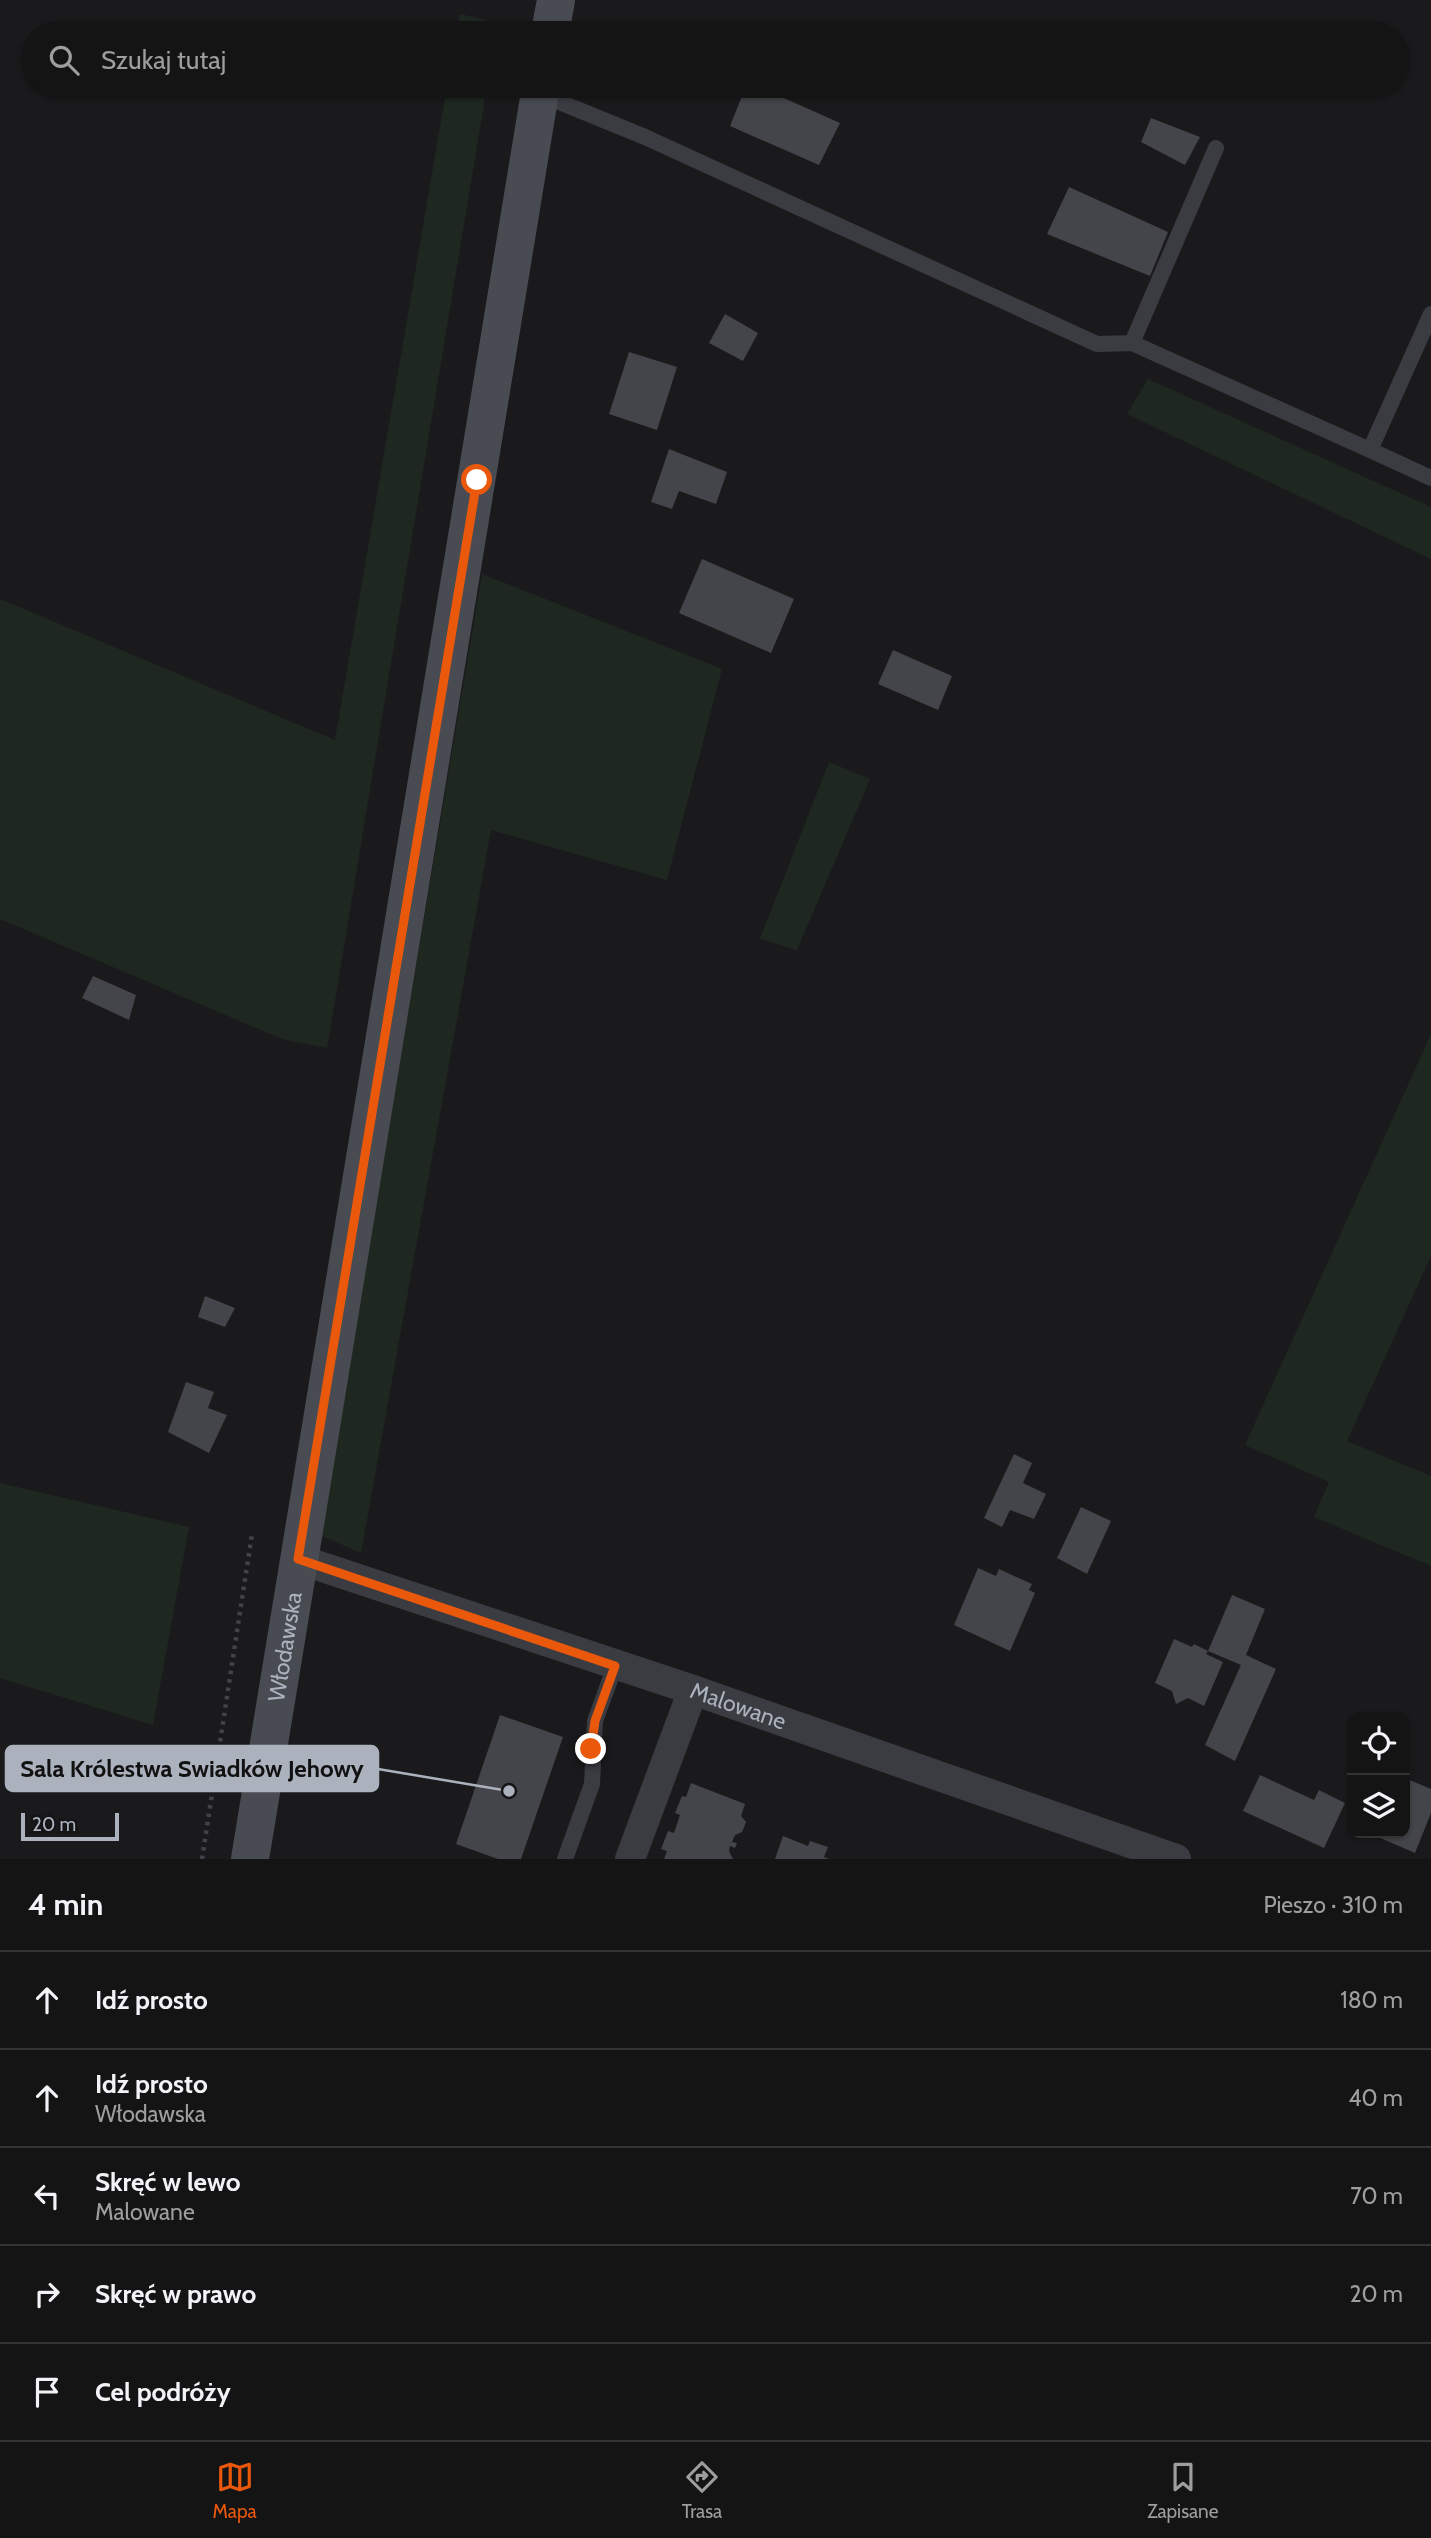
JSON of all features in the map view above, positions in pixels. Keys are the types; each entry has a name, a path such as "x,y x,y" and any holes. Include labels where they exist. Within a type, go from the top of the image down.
{"main road":[{"path":"552,21 556,0"},
{"name":"Włodawska","path":"250,1859 540,98"}],"street":[{"name":"Malowane","path":"298,1559 693,1690 1176,1859"},
{"path":"630,1859 693,1690"}],"lane":[{"path":"559,98 1097,344 1132,343 1431,478"},
{"path":"1132,343 1216,148"},
{"path":"1370,450 1431,314"},
{"path":"565,1859 592,1784 595,1721 615,1666"}],"path":[{"path":"202,1859 252,1534"}],"shaded area":[{"path":"460,14 489,21 459,21"},
{"path":"445,98 485,98 327,1048 282,1039 0,919 0,599 335,740"},
{"path":"1148,379 1431,507 1431,559 1127,414"},
{"path":"482,574 722,669 667,880 491,830 361,1553 320,1535"},
{"path":"829,762 870,779 797,950 760,939"},
{"path":"1431,1034 1431,1256 1347,1441 1431,1476 1431,1566 1314,1517 1329,1482 1245,1445"},
{"path":"0,1483 189,1527 153,1725 0,1678"}],"building":[{"path":"741,98 784,98 840,123 819,165 730,126"},
{"path":"1151,118 1200,137 1185,165 1141,142"},
{"path":"1069,187 1168,232 1150,276 1047,234"},
{"path":"725,314 758,333 743,361 709,343"},
{"path":"629,352 677,367 657,430 609,414"},
{"path":"669,449 727,472 716,504 679,491 672,509 651,502"},
{"path":"702,559 794,599 771,653 679,613"},
{"path":"893,650 952,676 938,710 878,684"},
{"path":"93,976 136,995 129,1020 82,998"},
{"path":"205,1296 235,1308 225,1327 198,1317"},
{"path":"186,1382 214,1392 208,1408 227,1415 209,1453 168,1432"},
{"path":"1014,1454 1032,1463 1023,1483 1046,1494 1034,1519 1010,1510 1002,1527 984,1518"},
{"path":"1081,1507 1111,1521 1087,1574 1057,1558"},
{"path":"978,1568 996,1576 999,1569 1032,1584 1029,1590 1035,1593 1010,1651 954,1625"},
{"path":"1232,1595 1265,1609 1246,1655 1276,1669 1235,1761 1205,1745 1241,1665 1208,1651"},
{"path":"1174,1639 1192,1647 1194,1644 1208,1651 1206,1654 1223,1662 1204,1706 1188,1698 1176,1704 1172,1691 1155,1683"},
{"path":"500,1715 563,1737 521,1859 498,1859 456,1844"},
{"path":"1260,1775 1314,1800 1319,1790 1345,1803 1324,1848 1243,1811"},
{"path":"1410,1780 1431,1789 1431,1813 1415,1853 1380,1838 1410,1838"},
{"path":"691,1783 745,1804 741,1816 746,1822 742,1832 735,1835 732,1842 737,1843 735,1848 730,1846 733,1859 664,1859 667,1851 661,1849 668,1831 674,1833 680,1815 675,1813 682,1796 686,1797"},
{"path":"783,1836 808,1846 810,1841 828,1847 824,1857 829,1859 775,1859"}],"place":[{"name":"Sala Królestwa Swiadków Jehowy","path":"509,1791"}],"route":[{"path":"477,480 298,1559 615,1666 595,1721 591,1749"}]}
